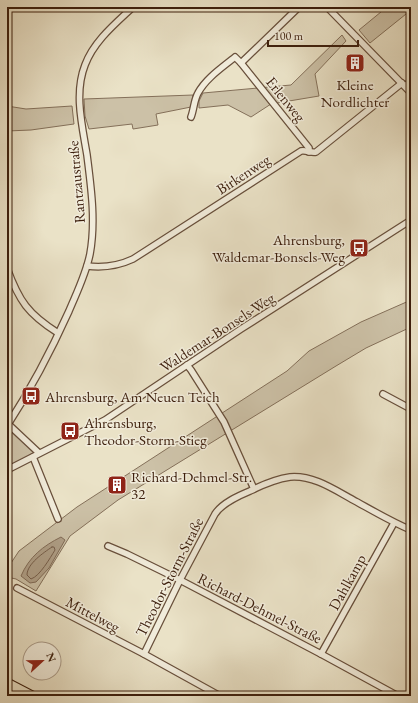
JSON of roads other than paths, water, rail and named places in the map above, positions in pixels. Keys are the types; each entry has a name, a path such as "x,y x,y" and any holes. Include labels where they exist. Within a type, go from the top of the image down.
{"main road":[{"path":"7,683 32,696"}],"street":[{"name":"Rantzaustraße","path":"7,424 32,386 58,334 83,279 87,266 92,237 92,196 81,117 80,81 85,64 96,45 111,27 133,7"},
{"path":"190,117 194,110 197,94 204,84 235,57 241,63 299,7"},
{"path":"327,7 411,93"},
{"name":"Erlenweg","path":"241,63 309,148 309,152"},
{"name":"Birkenweg","path":"87,266 97,268 113,266 124,264 133,259 300,151 305,150 312,153 316,152 403,85 411,81"},
{"name":"Waldemar-Bonsels-Weg","path":"7,470 105,420 344,262 411,220"},
{"path":"7,268 18,295 29,311 58,334"},
{"path":"187,365 224,422 254,489"},
{"path":"383,394 411,409"},
{"path":"7,424 40,453"},
{"path":"33,457 58,519"},
{"name":"Theodor-Storm-Straße","path":"144,654 180,580 217,511 234,498 275,481 290,477 306,478 320,482 394,523 411,530"},
{"name":"Dahlkamp","path":"321,654 394,523"},
{"name":"Richard-Dehmel-Straße","path":"108,546 180,580 398,696"},
{"name":"Mittelweg","path":"17,588 144,654 220,696"}],"water":[{"path":"61,537 65,540 49,568 36,582 30,583 21,576 28,563 37,553 48,544"}],"place":[{"name":"Kleine Nordlichter","path":"355,63"},
{"name":"Ahrensburg, Waldemar-Bonsels-Weg","path":"359,248"},
{"name":"Ahrensburg, Am Neuen Teich","path":"31,396"},
{"name":"Ahrensburg, Theodor-Storm-Stieg","path":"70,431"},
{"name":"Richard-Dehmel-Str. 32","path":"117,485"}]}
